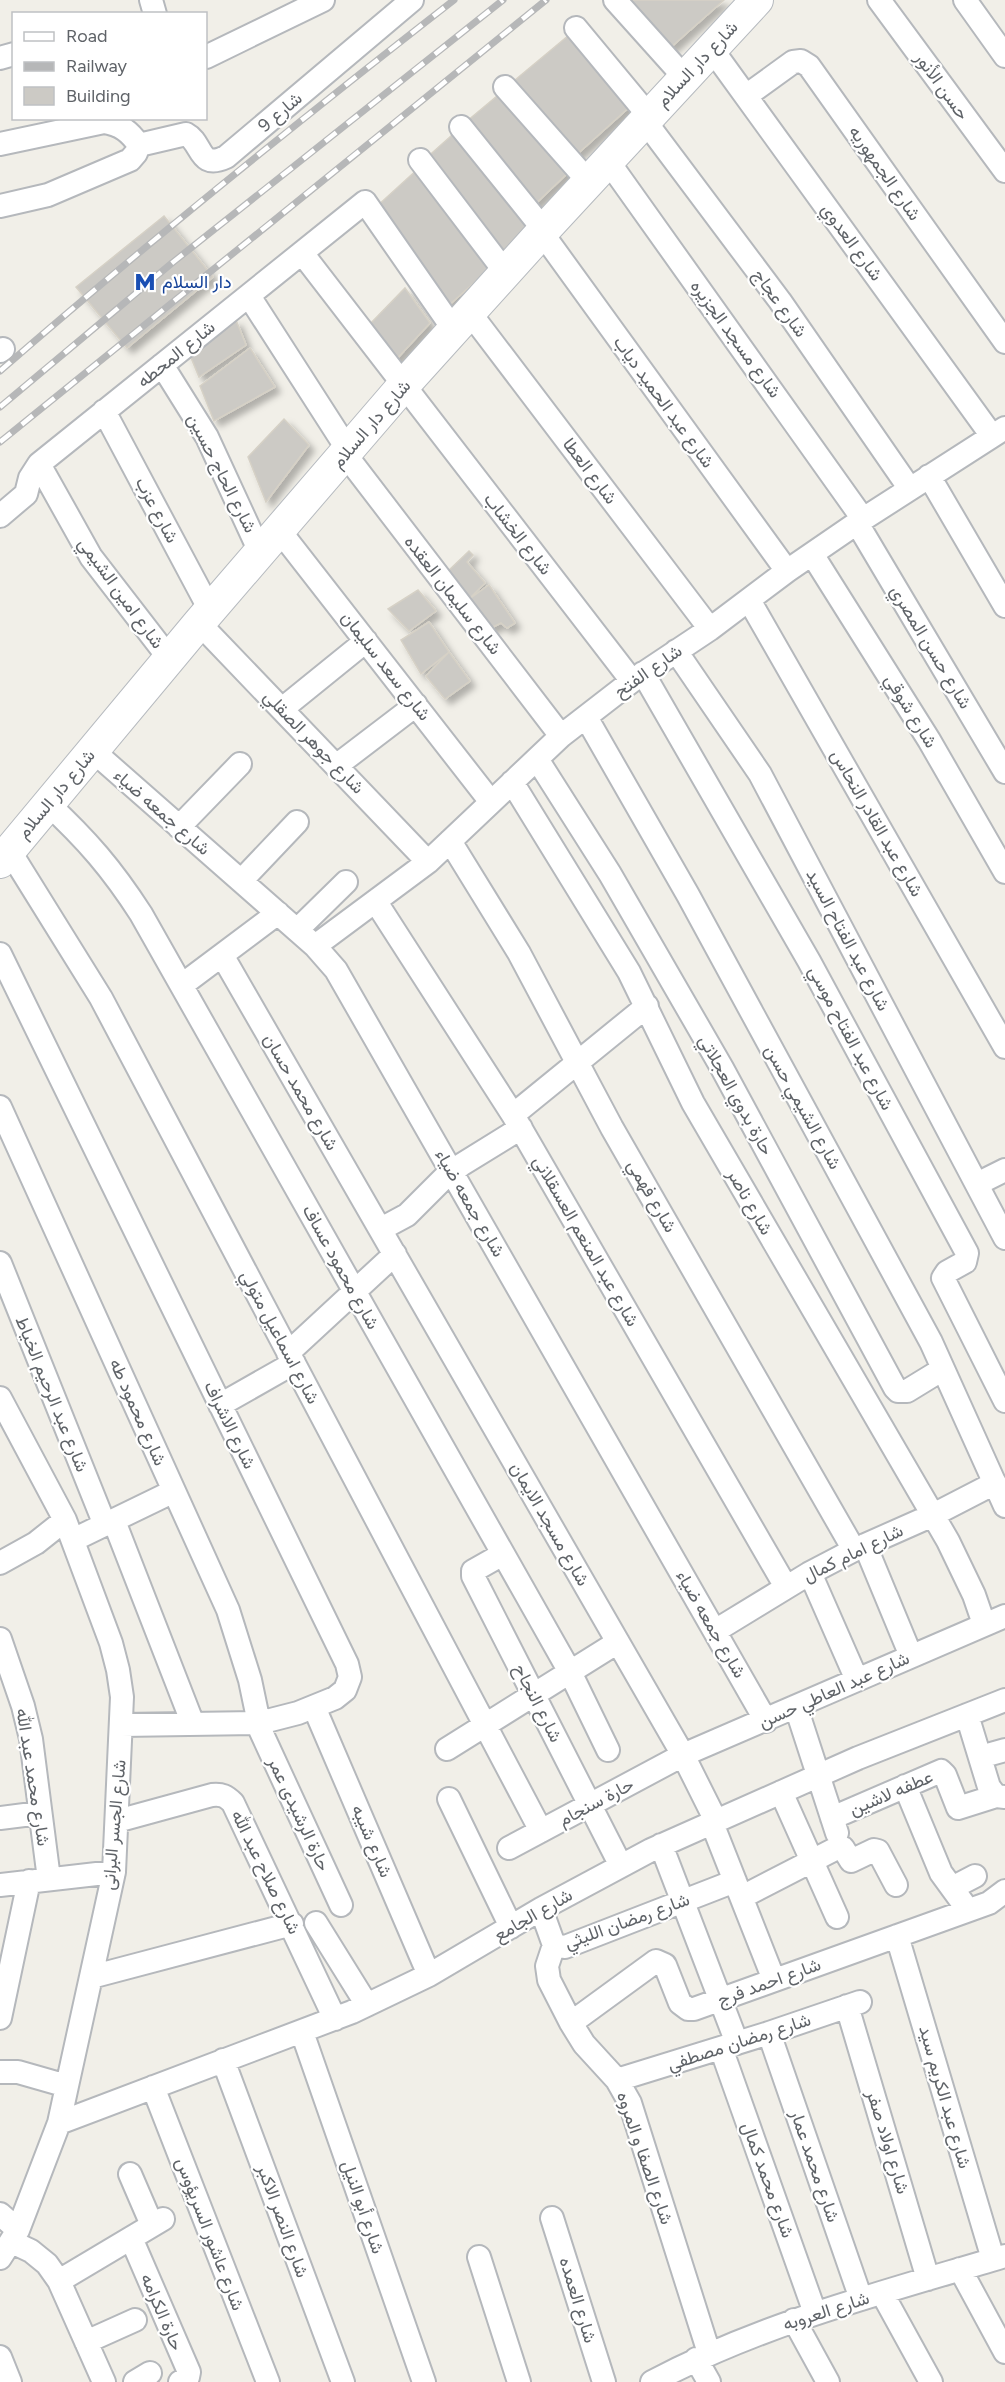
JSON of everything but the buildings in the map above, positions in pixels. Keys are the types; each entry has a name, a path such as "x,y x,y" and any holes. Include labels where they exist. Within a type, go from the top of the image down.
{"main road":[{"name":"شارع دار السلام","path":"4,856 169,658 404,386 543,231 757,0"}],"street":[{"path":"207,57 323,0"},
{"name":"شارع 9","path":"139,145 182,134 190,128 203,156 210,160 226,157 412,0"},
{"path":"615,0 685,78"},
{"name":"حسن الأنور","path":"879,0 1005,171"},
{"path":"965,0 1005,56"},
{"name":"شارع عجاج","path":"576,28 647,119 780,302 910,489"},
{"name":"شارع العدوي","path":"711,48 1002,430"},
{"name":"شارع الجمهوريه","path":"746,96 793,62 801,61 810,66 1005,342"},
{"name":"شارع مسجد الجزيره","path":"505,87 598,171 860,521"},
{"path":"0,144 104,122 125,129 131,133 139,145 130,160 48,195 0,206"},
{"name":"شارع عبد الحميد دياب","path":"461,127 543,231 787,571"},
{"path":"420,160 506,273"},
{"name":"شارع المحطه","path":"0,516 26,494 30,478 39,464 365,202"},
{"name":"شارع العطا","path":"365,202 710,629"},
{"name":"شارع الخشاب","path":"302,253 404,386 638,677"},
{"name":"شارع سليمان العقده","path":"249,296 347,452 561,736"},
{"name":"شارع الحاج حسين","path":"162,365 270,541"},
{"name":"شارع عزب","path":"104,411 205,616"},
{"name":"شارع الفتح","path":"315,946 428,862 561,736 638,677 710,629 787,571 860,521 1002,430"},
{"name":"شارع امين الشيمي","path":"39,464 91,557 169,658"},
{"path":"929,477 1005,606"},
{"name":"شارع حسن المصري","path":"860,521 1005,772"},
{"name":"شارع سعد سليمان","path":"270,541 366,641 491,802"},
{"name":"شارع شوقي","path":"812,554 929,740 1005,872"},
{"name":"شارع عبد القادر النحاس","path":"749,600 1005,1047"},
{"name":"شارع جوهر الصقلي","path":"205,616 282,709 428,862"},
{"path":"282,709 366,641"},
{"name":"شارع عبد الفتاح السيد","path":"676,651 760,774 1005,1238"},
{"name":"شارع عبد الفتاح موسي","path":"638,677 809,961 967,1253 965,1262 947,1272 943,1278 1005,1401"},
{"path":"336,766 416,705"},
{"name":"شارع الشيمي حسن","path":"586,717 688,895 925,1332 1005,1506"},
{"name":"شارع جمعه ضياء","path":"92,750 278,913 330,962 766,1721"},
{"name":"حارة بدوي العجلاتي","path":"537,759 610,874 722,1068 895,1388 898,1391 907,1391 943,1369"},
{"path":"179,827 240,764"},
{"name":"شارع ناصر","path":"512,782 619,955 647,1006 693,1103 933,1515 962,1568 984,1624"},
{"name":"شارع محمود عساف","path":"47,803 84,838 115,874 141,914 570,1672 608,1750"},
{"path":"241,881 297,822"},
{"name":"شارع فهمي","path":"450,842 519,953 577,1063 860,1547 911,1656"},
{"name":"شارع اسماعيل متولي","path":"4,856 100,998 542,1831"},
{"path":"297,930 346,882"},
{"name":"شارع عبد المنعم العسقلاني","path":"376,902 517,1121 786,1587"},
{"path":"182,985 278,913"},
{"name":"شارع الاشراف","path":"0,954 347,1664 350,1677 345,1690 334,1698 298,1713 258,1723 122,1725"},
{"name":"شارع محمد حسان","path":"222,955 381,1229"},
{"path":"381,1229 414,1209 452,1172 517,1121 577,1063 647,1006"},
{"name":"شارع محمود طه","path":"0,1107 228,1610 250,1680 258,1723"},
{"path":"977,1184 1005,1170"},
{"name":"شارع مسجد الايمان","path":"381,1229 683,1755 714,1822 774,1980"},
{"path":"220,1405 291,1358 355,1291 395,1254"},
{"name":"شارع عبد الرحيم الخياط","path":"0,1263 194,1724"},
{"name":"شارع الجسر البرانى","path":"0,1398 69,1530 118,1670 122,1698 114,1872 59,2123 10,2244"},
{"name":"شارع امام كمال","path":"715,1630 810,1573 995,1483"},
{"path":"0,1563 36,1543 69,1530 109,1523 174,1491"},
{"name":"شارع النجاح","path":"503,1554 473,1574 621,1866"},
{"path":"810,1573 857,1680"},
{"name":"شارع عبد العاطي حسن","path":"683,1755 1005,1616"},
{"name":"شارع محمد عبد الله","path":"0,1642 13,1674 28,1728 40,1813 39,1880 0,2018"},
{"path":"447,1749 618,1642"},
{"name":"شارع الجامع","path":"59,2123 302,2032 367,2005 429,1975 541,1909 661,1845 818,1775 1005,1700"},
{"name":"شارع شيبه","path":"314,1707 429,1975"},
{"path":"796,1707 843,1848 851,1861 874,1850 878,1851 896,1885"},
{"path":"967,1715 989,1787 1001,1797"},
{"name":"حارة الرشيدى عمر","path":"258,1723 341,1905"},
{"path":"980,1757 1005,1750"},
{"name":"حارة سنجام","path":"509,1848 683,1755"},
{"name":"عطفه لاشين","path":"832,1818 941,1771 945,1775 958,1808 1001,1797"},
{"path":"905,1786 941,1873 952,1888 992,1905"},
{"path":"781,1792 837,1917"},
{"name":"شارع صلاح عبد الله","path":"117,1821 212,1795 220,1794 228,1797 292,1924 335,2019"},
{"path":"449,1799 511,1927"},
{"path":"0,1818 40,1813"},
{"name":"شارع محمد كمال","path":"661,1845 721,1999 729,2046 805,2316 828,2382"},
{"name":"شارع رمضان الليثي","path":"541,1909 554,1945 565,1947 684,1900 738,1889 812,1861 836,1848 843,1848"},
{"path":"0,1885 114,1872"},
{"path":"952,1888 975,1876"},
{"name":"شارع احمد فرج","path":"571,2023 656,1961 665,1965 683,2007 694,2009 897,1936 992,1905"},
{"path":"316,1923 367,2005"},
{"path":"91,1977 292,1924"},
{"name":"شارع عبد الكريم سيد","path":"897,1936 999,2257"},
{"name":"شارع الصفا و المروه","path":"554,1945 547,1973 571,2023 584,2044 617,2080 630,2103 709,2382"},
{"name":"شارع رمضان مصطفي","path":"617,2080 729,2046 854,2004"},
{"name":"شارع اولاد صفر","path":"854,2004 928,2278"},
{"name":"شارع أبو النيل","path":"302,2032 424,2382"},
{"name":"شارع محمد عمار","path":"769,2033 872,2296 931,2382"},
{"name":"شارع النصر الاكبر","path":"223,2060 343,2382"},
{"path":"0,2072 18,2072 67,2086"},
{"name":"شارع عاشور السريؤوس","path":"153,2087 267,2382"},
{"path":"59,2281 158,2222 130,2174"},
{"path":"0,2214 10,2244 31,2251 47,2264 59,2281 104,2382"},
{"name":"شارع العمده","path":"552,2218 604,2382"},
{"name":"حارة الكرامه","path":"130,2238 189,2372 188,2378 180,2382"},
{"path":"479,2257 519,2382"},
{"name":"شارع العروبه","path":"652,2382 702,2356 805,2316 999,2257"},
{"path":"960,2269 1005,2352"},
{"path":"86,2342 135,2320"},
{"path":"0,2357 10,2382"}],"railway":[{"path":"0,371 224,182 454,0"},
{"path":"0,407 172,263 503,0"},
{"path":"0,442 546,0"}],"place":[{"name":"دار السلام","path":"145,282"}]}
